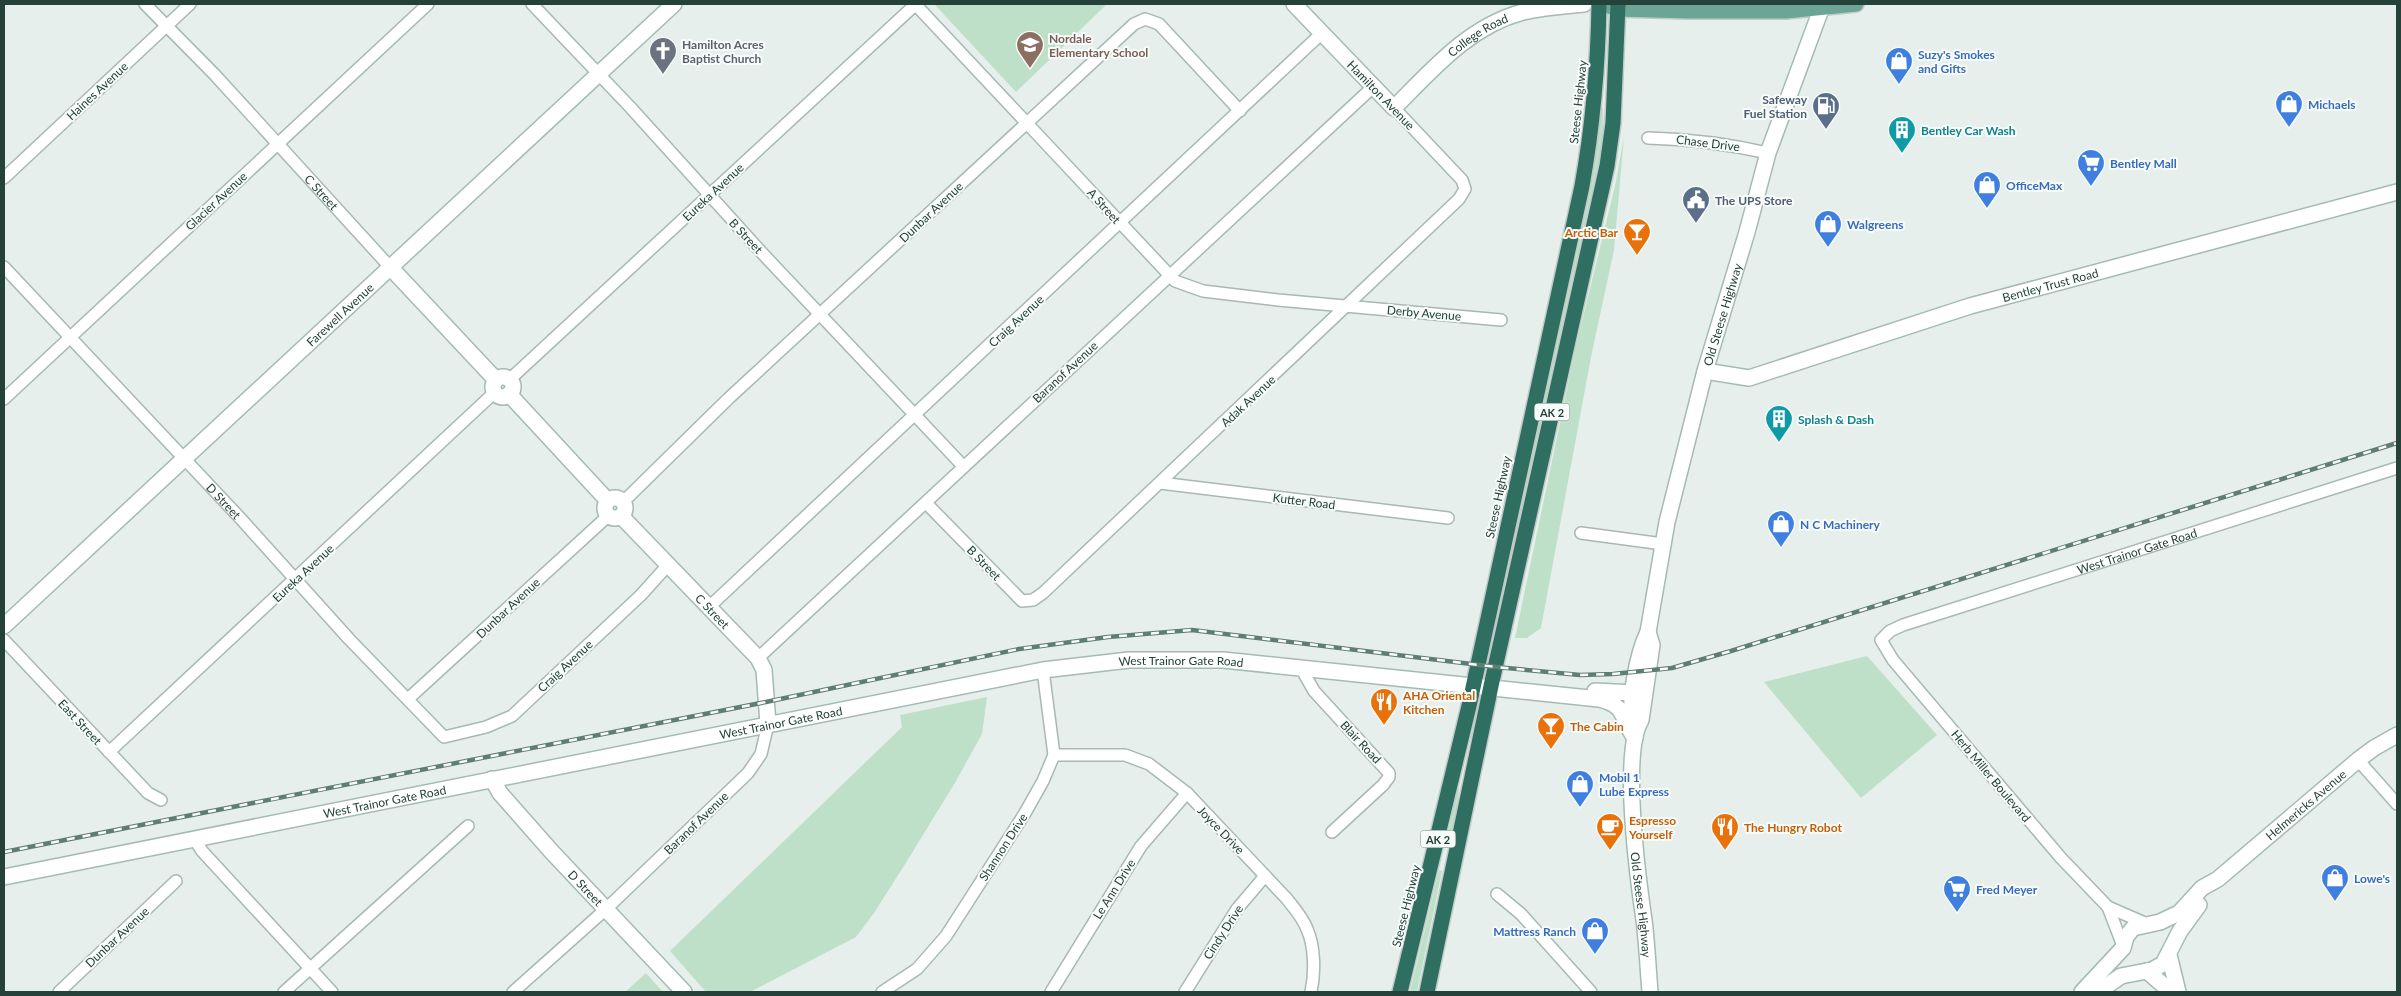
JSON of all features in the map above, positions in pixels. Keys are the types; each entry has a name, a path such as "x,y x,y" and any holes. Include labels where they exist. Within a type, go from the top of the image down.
{"highway":[{"name":"Steese Highway","path":"1400,992 1474,685 1582,186 1593,116 1598,63 1598,4"},
{"name":"AK 2","path":"1428,992 1492,686 1607,166 1613,122 1613,6"}],"main road":[{"path":"1613,6 1786,11 1856,4"}],"street":[{"name":"C Street","path":"144,4 215,75 615,509 758,658 764,670 768,724"},
{"name":"Haines Avenue","path":"4,178 190,4"},
{"name":"Glacier Avenue","path":"4,399 428,4"},
{"name":"B Street","path":"532,4 598,73 709,196 963,466"},
{"name":"Farewell Avenue","path":"4,626 674,4"},
{"name":"A Street","path":"916,4 1028,122 1168,275 1186,286 1203,291 1347,306"},
{"name":"Eureka Avenue","path":"109,752 916,4"},
{"name":"College Road","path":"1394,108 1460,44 1483,29 1522,12 1584,4"},
{"name":"Hamilton Avenue","path":"1297,5 1462,180 1464,189"},
{"name":"Old Steese Highway","path":"1634,693 1641,645 1648,632 1663,544 1705,370 1747,232 1768,153 1822,6"},
{"name":"Dunbar Avenue","path":"408,699 615,509 820,313 1134,24 1145,19 1159,24 1240,111"},
{"name":"Craig Avenue","path":"709,607 1322,33"},
{"name":"Baranof Avenue","path":"758,658 1168,275 1373,87"},
{"name":"Chase Drive","path":"1648,138 1688,139 1735,145 1768,153"},
{"name":"Adak Avenue","path":"1022,601 1032,600 1043,593 1459,199 1464,189"},
{"name":"Bentley Trust Road","path":"1705,370 1749,378 1970,306 2397,192"},
{"name":"D Street","path":"4,267 252,530 295,581 444,737"},
{"name":"Derby Avenue","path":"1347,306 1501,320"},
{"name":"West Trainor Gate Road","path":"1880,640 1890,631 1903,625 2397,468"},
{"name":"Kutter Road","path":"1160,483 1448,518"},
{"name":"B Street","path":"926,503 1022,601"},
{"path":"1581,533 1663,544"},
{"name":"Craig Avenue","path":"444,737 486,727 512,716 641,594 668,565"},
{"name":"Old Steese Highway","path":"1648,632 1652,644 1637,729 1633,779 1634,844 1650,992"},
{"name":"East Street","path":"4,640 148,793 161,800"},
{"name":"Herb Miller Boulevard","path":"1880,640 1893,660 2012,801 2061,858 2108,907 2164,932 2169,942 2169,954 2178,992"},
{"name":"West Trainor Gate Road","path":"4,877 1043,670 1129,660 1223,660 1566,694 1612,702 1624,714 1629,730 1637,729"},
{"name":"Blair Road","path":"1301,668 1314,691 1389,773 1389,777 1383,785 1332,832"},
{"path":"1043,670 1054,755"},
{"name":"West Trainor Gate Road","path":"1566,694 1580,690 1634,693"},
{"path":"1634,693 1638,700 1637,729"},
{"name":"Baranof Avenue","path":"513,992 606,909 748,773 760,754 766,739 768,724"},
{"name":"Helmericks Avenue","path":"2082,992 2123,947 2129,932 2138,926 2160,922 2179,913 2202,888 2218,879 2358,760 2397,735"},
{"name":"Joyce Drive","path":"1054,755 1125,755 1149,764 1187,793 1287,899 1307,929 1312,950 1314,981 1311,992"},
{"name":"Shannon Drive","path":"882,992 917,969 946,936 1025,813 1043,781 1054,755"},
{"path":"2358,760 2397,804"},
{"name":"D Street","path":"492,779 500,792 551,851 684,992"},
{"name":"Le Ann Drive","path":"1051,992 1141,846 1187,793"},
{"path":"284,992 468,826"},
{"path":"195,840 332,992"},
{"name":"Cindy Drive","path":"1185,992 1237,909 1265,876"},
{"name":"Helmericks Avenue","path":"2098,992 2121,976 2146,971 2163,964 2180,931 2211,892 2218,879"},
{"name":"Dunbar Avenue","path":"59,992 176,881"},
{"path":"1497,894 1521,914 1591,992"},
{"name":"Herb Miller Boulevard","path":"2108,907 2130,964 2146,971 2171,992"}],"green space":[{"path":"936,4 1107,4 1016,92"},
{"path":"1600,108 1603,108 1604,133 1594,193 1508,581 1504,581"},
{"path":"1624,137 1614,250 1591,357 1541,628 1527,638 1515,638 1576,346 1615,186"},
{"path":"1867,656 1937,735 1861,798 1764,682"},
{"path":"987,697 982,734 956,781 907,861 874,913 856,937 750,992 706,992 670,951 902,727 900,715"},
{"path":"1457,787 1459,788 1455,818 1451,834 1448,834"},
{"path":"1439,870 1442,871 1417,992 1410,992"},
{"path":"646,973 663,992 625,992"}],"railway":[{"path":"4,852 766,702 1019,649 1108,637 1192,630 1496,667 1580,675 1613,674 1672,668 2397,443"}],"place":[{"name":"Nordale Elementary School","path":"1030,69"},
{"name":"Hamilton Acres Baptist Church","path":"663,75"},
{"name":"Suzy's Smokes and Gifts","path":"1899,85"},
{"name":"Michaels","path":"2289,128"},
{"name":"Safeway Fuel Station","path":"1826,130"},
{"name":"Bentley Car Wash","path":"1902,154"},
{"name":"Bentley Mall","path":"2091,187"},
{"name":"OfficeMax","path":"1987,209"},
{"name":"The UPS Store","path":"1696,224"},
{"name":"Walgreens","path":"1828,248"},
{"name":"Arctic Bar","path":"1637,256"},
{"name":"Splash & Dash","path":"1779,443"},
{"name":"N C Machinery","path":"1781,548"},
{"name":"AHA Oriental Kitchen","path":"1384,726"},
{"name":"The Cabin","path":"1551,750"},
{"name":"Mobil 1 Lube Express","path":"1580,808"},
{"name":"Espresso Yourself","path":"1610,851"},
{"name":"The Hungry Robot","path":"1725,851"},
{"name":"Lowe's","path":"2335,902"},
{"name":"Fred Meyer","path":"1957,913"},
{"name":"Mattress Ranch","path":"1595,955"}]}
